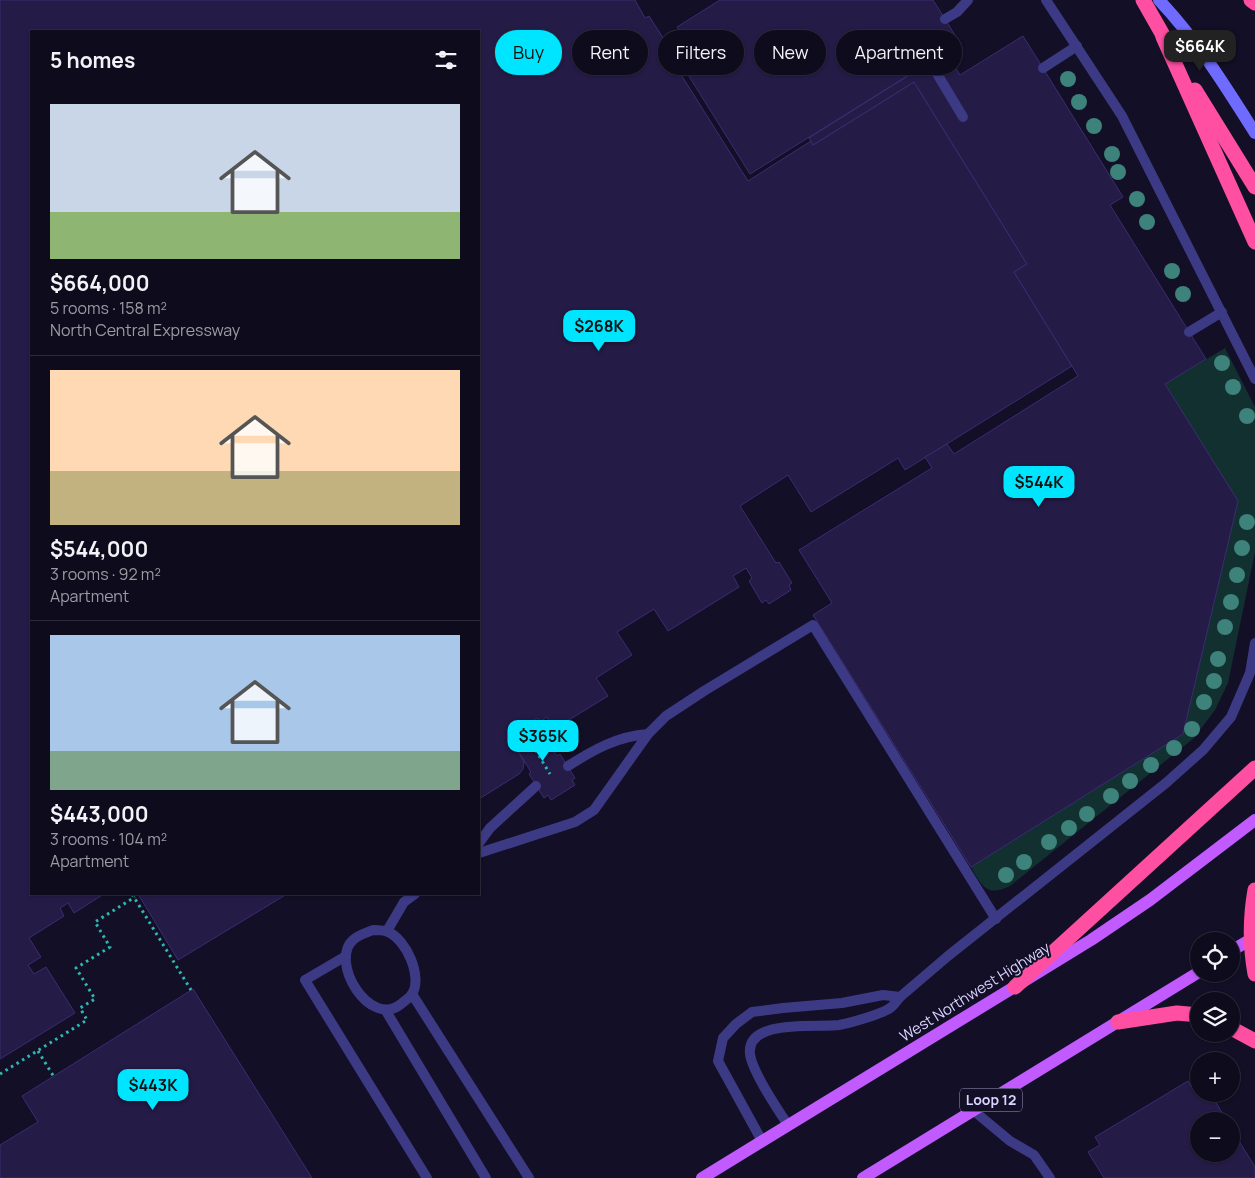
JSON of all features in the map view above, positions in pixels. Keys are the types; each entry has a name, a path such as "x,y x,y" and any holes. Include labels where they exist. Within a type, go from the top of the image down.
{"highway":[{"path":"1143,0 1163,37 1255,187"},
{"path":"1251,0 1255,3"},
{"path":"1163,37 1255,242"},
{"path":"1015,987 1255,768"},
{"path":"1255,890 1252,912 1255,974"},
{"path":"1118,1022 1177,1013 1190,1014"},
{"path":"1240,1033 1255,1041"}],"main road":[{"path":"1159,0 1213,68 1255,133"},
{"name":"West Northwest Highway","path":"702,1178 1091,940 1150,900 1255,820"},
{"path":"1240,946 1253,938"},
{"name":"Loop 12","path":"863,1178 1190,978"}],"lane":[{"path":"945,19 957,12 968,0"},
{"path":"1046,0 1122,116 1255,379"},
{"path":"1043,68 1077,46"},
{"path":"938,75 963,117"},
{"path":"1189,332 1222,312"},
{"path":"480,853 575,822 594,810 648,734 666,716 813,625 996,919"},
{"path":"788,1125 770,1098 750,1054 757,1036 768,1030 839,1025 891,1008 900,997 948,956 1166,783 1203,750 1231,717 1250,673 1255,643"},
{"path":"568,766 608,744 631,735 648,734"},
{"path":"480,842 490,828 536,786"},
{"path":"387,931 404,902 414,895"},
{"path":"373,930 387,931 402,944 412,963 416,982 412,994 397,1008 386,1011 374,1007 356,991 350,978 346,951 352,941 363,934 373,930"},
{"path":"346,956 305,980 427,1178"},
{"path":"412,994 529,1178"},
{"path":"762,1141 718,1060 723,1038 736,1024 752,1012 842,1003 883,995 900,997"},
{"path":"386,1011 486,1178"},
{"path":"974,1111 1010,1141 1034,1155 1050,1178"}],"path":[{"path":"522,728 551,776"},
{"path":"0,1074 87,1020 80,1008 95,999 76,968 110,947 95,922 134,896 191,990"},
{"path":"38,1051 54,1077"}],"green space":[{"path":"1225,348 1255,407 1255,552 1228,683 1215,710 1194,738 1010,886 996,891 990,890 982,884 971,867 1183,734 1237,501 1165,384"}],"building":[{"path":"0,0 635,0 645,18 649,16 658,30 658,75 681,75 748,181 811,141 813,145 914,82 1027,264 1014,272 1072,366 905,470 898,458 811,512 788,475 740,506 776,563 779,562 792,583 789,585 791,590 769,604 766,600 762,603 749,581 752,578 746,568 733,576 739,587 668,631 654,609 617,632 632,655 596,678 608,696 554,729 547,717 540,722 537,718 509,736 524,762 523,769 519,774 480,798 480,30 30,30 30,895 102,895 74,913 68,903 60,908 64,916 29,938 41,957 28,965 34,974 46,967 75,1013 0,1059"},
{"path":"720,0 933,0 952,30 836,30 836,75 909,75 750,174 688,75 744,75 744,30 679,30 677,27"},
{"path":"1023,36 1123,197 1110,205 1206,359 1165,384 1238,501 1183,734 971,867 813,615 832,603 799,550 932,468 925,457 947,444 954,454 1078,376 1014,272 1027,264 914,82 813,145 809,138 909,75 962,74"},
{"path":"534,720 557,756 560,754 575,778 572,780 575,785 551,800 548,795 544,798 509,736"},
{"path":"139,895 285,895 178,960"},
{"path":"193,989 312,1178 0,1178 0,1145 38,1122 22,1096"},
{"path":"1188,1081 1190,1085 1190,1102 1216,1102 1222,1112 1190,1112 1190,1162 1240,1162 1240,1143 1255,1167 1255,1178 1104,1178 1088,1152 1100,1145 1095,1137"}]}
